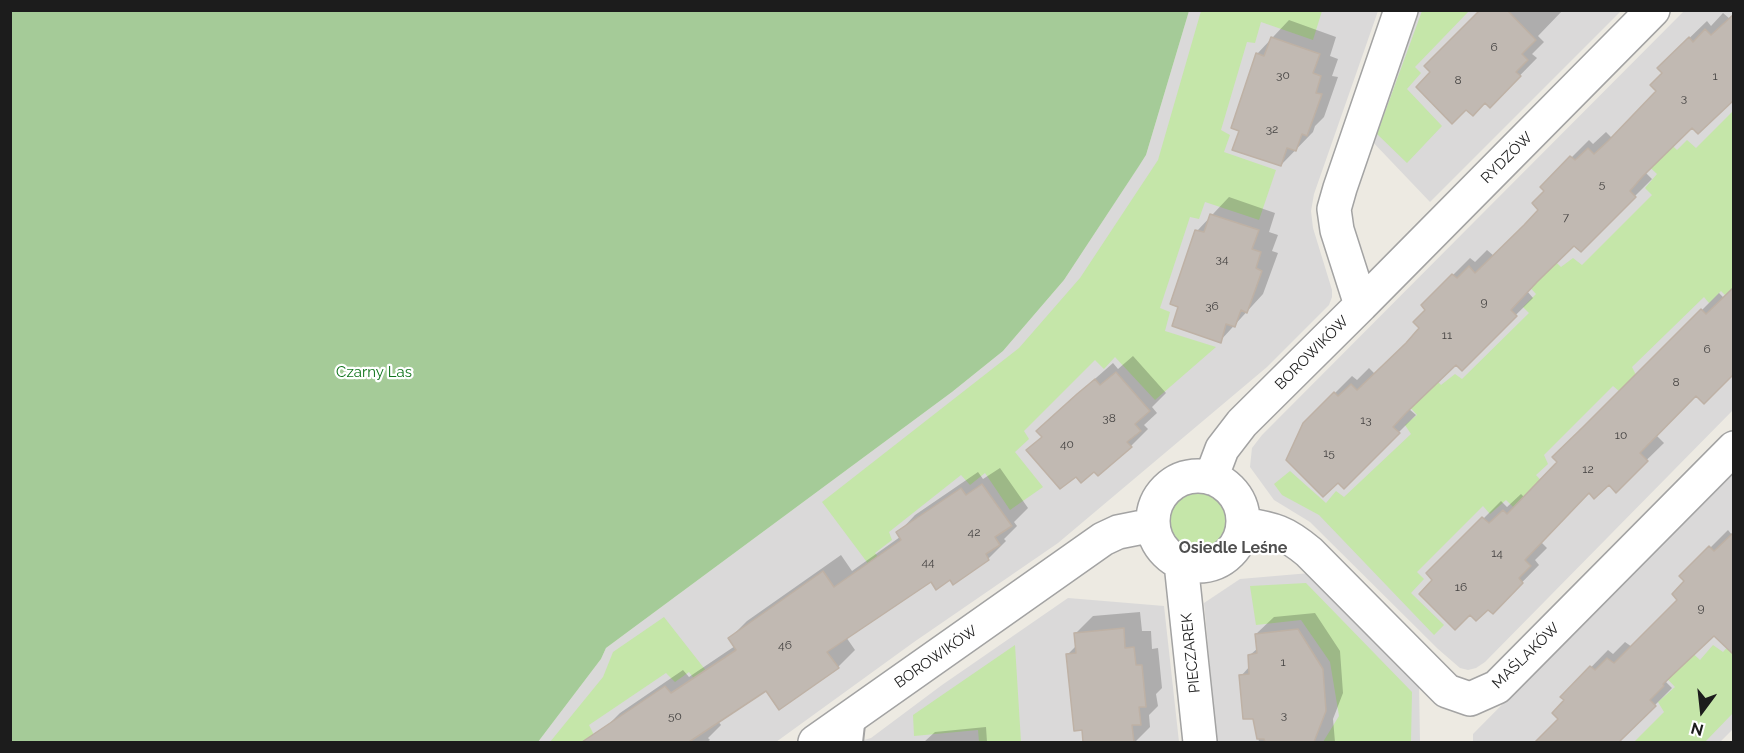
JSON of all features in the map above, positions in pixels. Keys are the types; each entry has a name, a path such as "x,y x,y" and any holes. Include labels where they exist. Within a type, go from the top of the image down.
{"street":[{"name":"BOROWIKÓW","path":"1211,478 1222,449 1242,423 1361,304 1337,230 1335,209 1340,188 1401,10"},
{"name":"RYDZÓW","path":"1361,304 1653,10"},
{"name":"MAŚLAKÓW","path":"1243,524 1278,531 1292,537 1310,552 1447,691 1470,699 1497,687 1734,448"},
{"path":"1197,475 1215,478 1230,488 1240,503 1243,524 1240,537 1231,552 1216,563 1198,567 1181,563 1166,554 1156,539 1153,525 1156,504 1165,489 1180,479 1197,475"},
{"name":"BOROWIKÓW","path":"815,742 852,729 1103,539 1118,532 1153,525"},
{"name":"PIECZAREK","path":"1181,563 1200,742"}],"shaded area":[{"path":"1189,11 1378,11 1314,194 1311,211 1313,228 1332,290 1329,305 1267,367 1058,543 914,642 776,742 538,742 601,659 606,648 952,392 1003,351 1064,280 1146,155"},
{"path":"1414,11 1621,11 1430,202 1369,138"},
{"path":"1684,11 1733,11 1733,410 1485,662 1468,670 1460,668 1310,522 1274,500 1250,467 1252,448 1262,435"},
{"path":"1733,471 1733,729 1720,742 1473,742 1473,734"},
{"path":"1310,573 1419,683 1420,742 1217,742 1204,603 1240,579"},
{"path":"1068,598 1164,606 1179,742 857,742 871,738 942,685"}],"green space":[{"name":"Czarny Las","path":"10,11 1189,11 1146,155 1064,280 1003,351 952,392 606,648 601,659 538,742 11,742"},
{"path":"1201,11 1322,11 1313,40 1261,22 1255,43 1247,42 1221,130 1230,135 1224,152 1276,170 1259,220 1205,202 1199,219 1190,217 1160,308 1170,312 1165,331 1216,347 1155,400 1115,357 1104,369 1095,360 1024,431 1029,439 1015,452 1043,487 1010,510 985,473 970,485 961,475 889,532 892,540 875,553 901,587 890,593 822,502 1019,348 1080,278 1158,160"},
{"path":"1422,11 1469,11 1415,67 1421,73 1407,89 1442,126 1407,163 1377,134"},
{"path":"1733,111 1733,303 1721,291 1709,303 1704,297 1632,367 1636,375 1619,391 1613,386 1544,455 1548,464 1536,475 1565,507 1540,533 1506,500 1490,514 1483,506 1417,572 1424,579 1411,593 1444,625 1434,635 1319,515 1282,495 1274,484 1290,471 1326,503 1336,491 1344,497 1411,434 1405,425 1417,415 1386,380 1411,354 1441,385 1455,374 1462,379 1529,313 1523,307 1536,294 1504,259 1529,236 1561,267 1573,258 1582,265 1652,195 1645,188 1657,174 1621,140 1643,118 1677,150 1687,140 1696,148"},
{"path":"1191,489 1203,489 1219,498 1226,508 1228,520 1226,532 1219,542 1203,551 1191,551 1180,546 1171,537 1166,526 1166,514 1171,503 1180,494"},
{"path":"1306,583 1412,692 1411,742 1323,742 1339,716 1330,662 1301,620 1256,625 1250,586"},
{"path":"664,617 729,700 717,709 689,672 675,682 666,673 589,725 595,737 588,742 550,742 603,677 613,652"},
{"path":"1663,626 1700,660 1713,645 1723,652 1733,641 1733,713 1705,742 1634,742 1664,712 1658,702 1675,687 1639,649"},
{"path":"1015,645 1021,742 979,742 978,730 914,736 913,715"}],"building":[{"path":"1480,10 1507,10 1536,40 1522,54 1528,60 1516,72 1521,76 1490,108 1485,103 1473,116 1466,110 1452,124 1416,87 1430,72 1424,66"},
{"path":"1734,14 1734,100 1698,134 1692,128 1630,191 1636,197 1581,252 1574,246 1537,282 1511,310 1517,316 1462,371 1456,365 1407,412 1393,427 1400,433 1344,489 1338,483 1323,497 1286,460 1303,423 1334,392 1338,396 1351,384 1357,390 1406,343 1419,328 1413,322 1425,310 1421,305 1452,274 1457,278 1469,266 1475,273 1524,225 1538,210 1532,203 1544,191 1540,187 1570,156 1575,160 1588,148 1594,154 1608,141 1656,91 1650,85 1662,73 1657,68 1689,37 1693,42 1705,29 1711,35"},
{"path":"1271,37 1320,54 1313,73 1321,76 1316,93 1322,94 1307,136 1302,134 1296,151 1287,148 1281,166 1232,150 1239,131 1231,128 1256,53 1264,56"},
{"path":"1210,214 1259,230 1252,249 1261,252 1256,268 1262,271 1247,313 1241,310 1235,327 1226,324 1221,343 1172,326 1178,307 1170,304 1195,230 1204,232"},
{"path":"1734,287 1734,374 1704,404 1696,396 1640,453 1648,461 1616,493 1609,485 1594,499 1589,493 1525,560 1531,566 1519,578 1523,583 1493,614 1488,610 1476,621 1470,615 1455,630 1419,594 1432,580 1426,573 1482,517 1489,523 1503,510 1507,514 1557,462 1552,457 1701,309 1706,314"},
{"path":"1116,372 1150,411 1135,424 1141,431 1127,442 1132,447 1098,476 1094,472 1081,483 1076,477 1060,489 1026,450 1042,437 1036,431 1077,394 1095,379 1100,385"},
{"path":"982,484 1012,526 995,537 1000,545 986,554 989,560 953,585 950,580 936,590 931,582 827,652 839,668 779,710 766,691 689,742 582,742 665,686 671,693 736,650 728,638 823,571 834,587 901,540 896,532 961,488 966,495"},
{"path":"1734,532 1734,655 1714,636 1663,684 1664,686 1650,700 1656,706 1619,742 1535,742 1558,719 1552,713 1564,700 1560,697 1590,666 1595,670 1607,658 1614,663 1677,600 1672,594 1684,581 1679,576 1709,546 1714,551"},
{"path":"1124,628 1125,648 1134,647 1136,665 1142,665 1146,707 1139,707 1141,725 1132,725 1134,742 1083,742 1082,730 1074,731 1066,654 1076,653 1074,633"},
{"path":"1298,629 1323,669 1326,711 1314,742 1265,742 1264,739 1257,739 1253,719 1243,719 1239,675 1249,674 1248,655 1257,653 1255,634"}],"district":[{"name":"Osiedle Leśne","path":"1233,548"}]}
